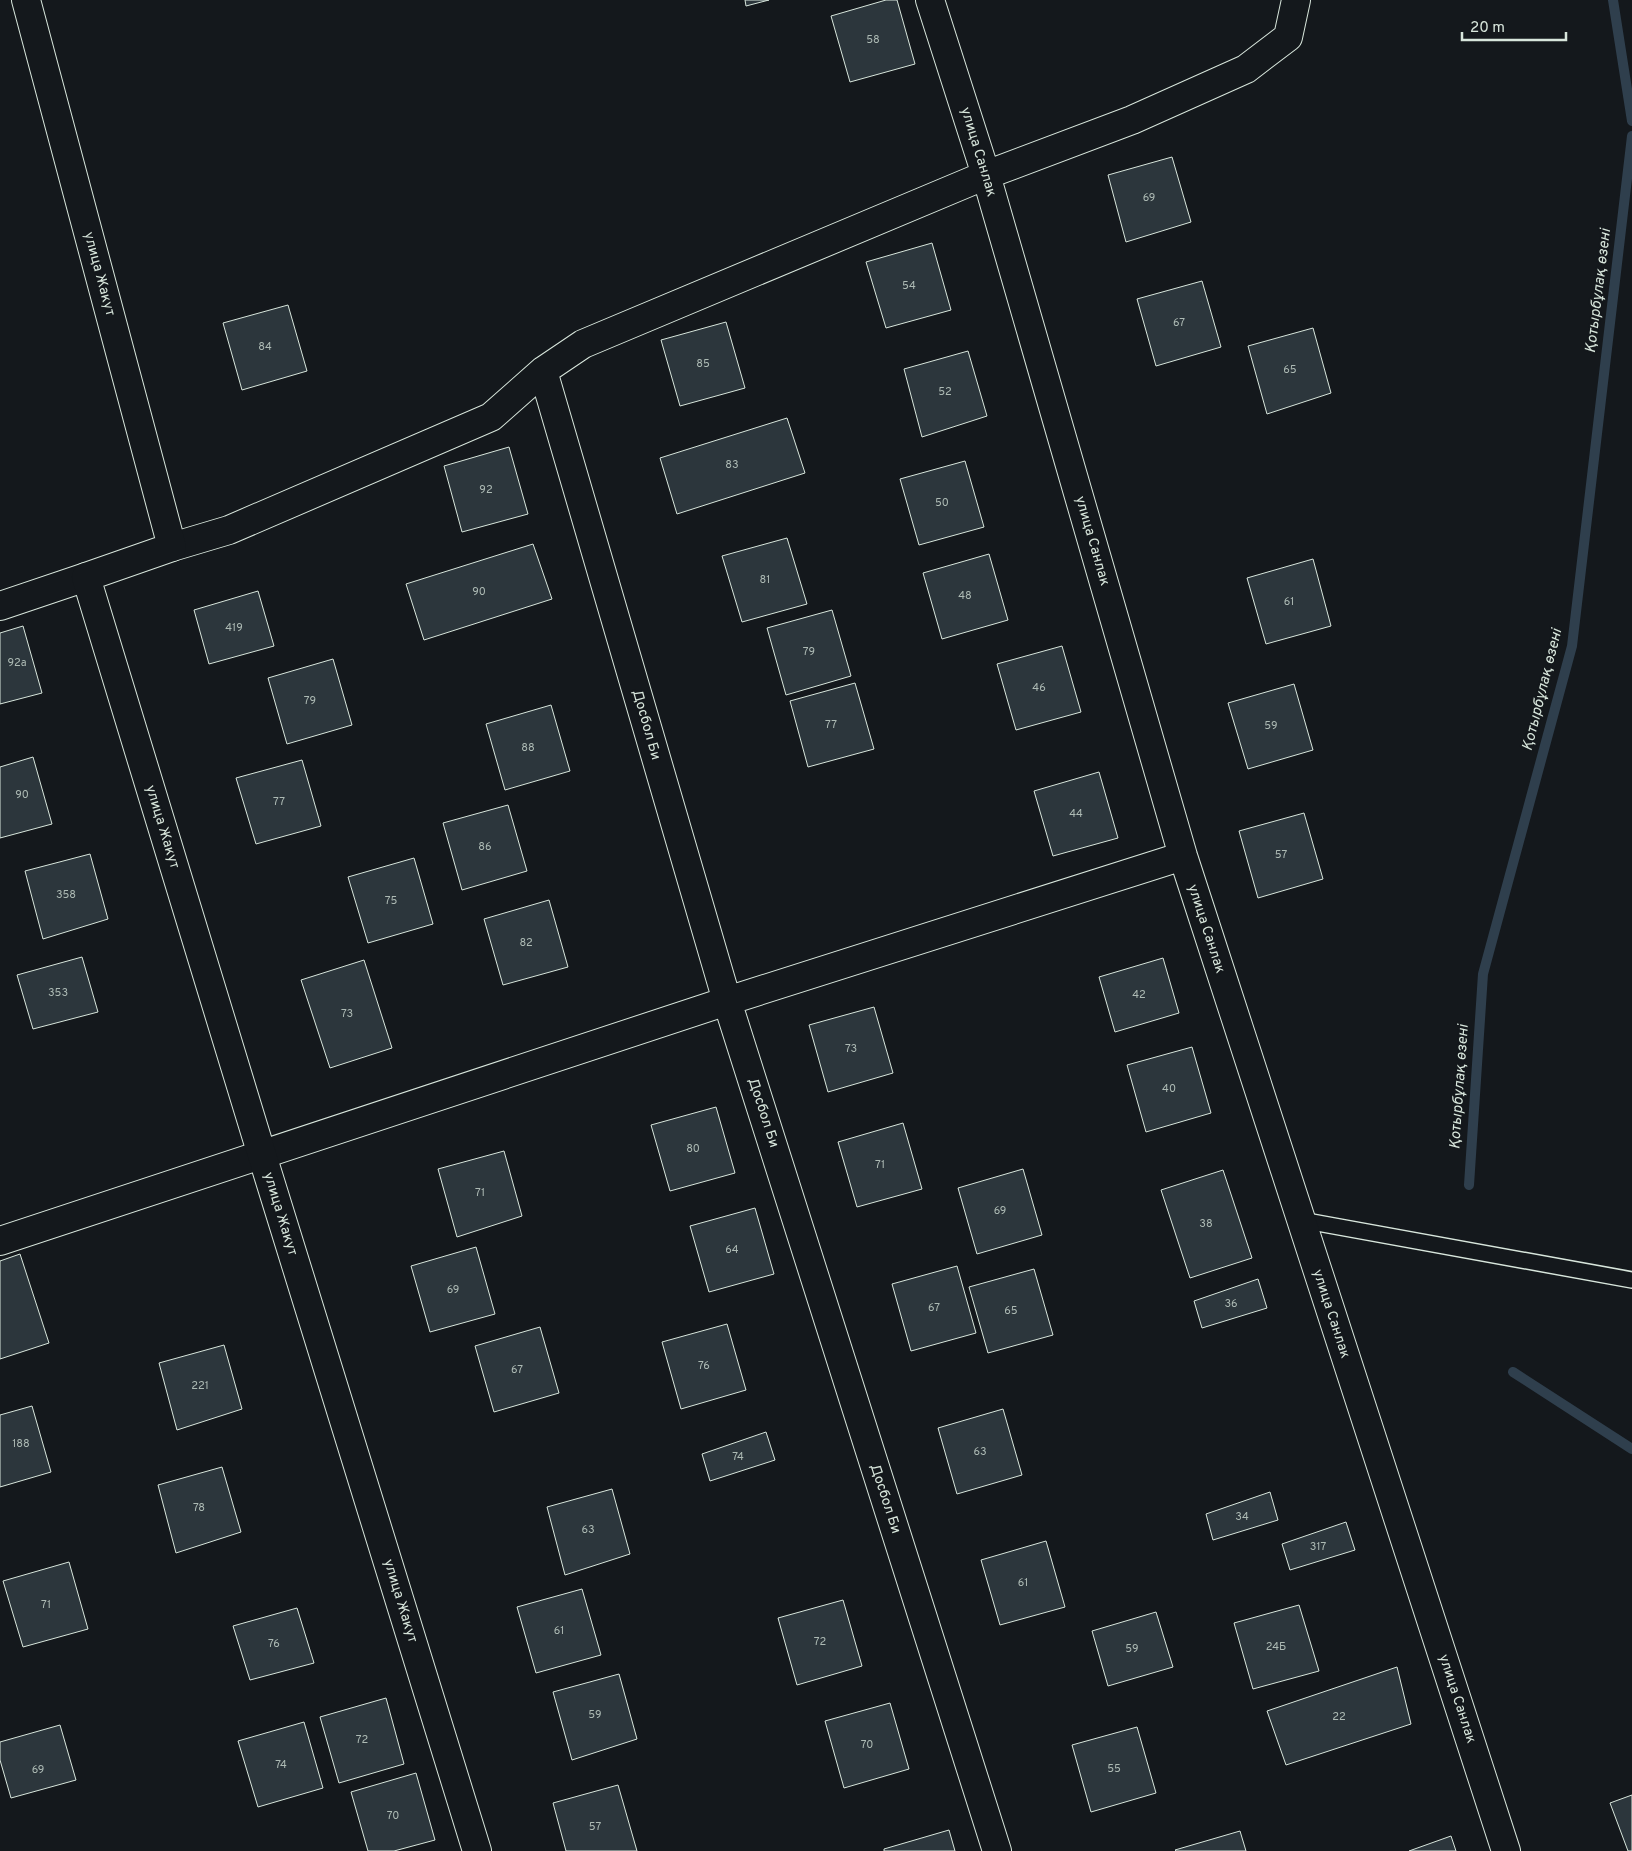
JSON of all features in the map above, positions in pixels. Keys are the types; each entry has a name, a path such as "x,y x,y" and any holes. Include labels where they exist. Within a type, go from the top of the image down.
{"street":[{"name":"улица Жакут","path":"26,0 172,547"},
{"name":"улица Санлак","path":"930,0 986,175 1183,856 1506,1851"},
{"path":"0,606 172,547 229,530 491,417 542,371 583,344 986,175 1132,120 1246,69 1288,37 1296,0"},
{"name":"Досбол Би","path":"542,371 727,1001 997,1851"},
{"name":"улица Жакут","path":"86,577 477,1851"},
{"path":"0,1241 727,1001 1183,856"}],"lane":[{"path":"1301,1220 1632,1280"}],"building":[{"path":"745,0 769,0 746,6"},
{"path":"886,0 897,0 915,64 850,82 831,16"},
{"path":"1172,157 1191,222 1126,242 1108,175"},
{"path":"932,243 951,310 886,328 866,262"},
{"path":"1202,281 1221,347 1156,366 1137,299"},
{"path":"288,305 307,371 242,390 223,323"},
{"path":"726,322 745,388 680,406 661,340"},
{"path":"1313,328 1331,393 1267,414 1248,346"},
{"path":"968,351 987,416 922,437 904,369"},
{"path":"787,418 805,473 677,514 660,458"},
{"path":"509,447 528,514 462,532 444,466"},
{"path":"965,461 984,527 919,545 900,479"},
{"path":"787,538 807,604 742,622 722,556"},
{"path":"533,544 552,599 424,640 406,584"},
{"path":"989,554 1008,620 942,639 923,573"},
{"path":"1313,559 1331,626 1266,644 1247,578"},
{"path":"258,591 274,646 209,664 194,610"},
{"path":"832,610 851,676 786,695 767,628"},
{"path":"23,626 42,693 0,704 0,633"},
{"path":"1062,646 1081,712 1016,730 997,664"},
{"path":"333,659 352,725 287,744 268,678"},
{"path":"855,683 874,749 808,767 790,701"},
{"path":"1294,684 1313,750 1248,769 1228,703"},
{"path":"551,705 570,771 505,790 486,724"},
{"path":"33,757 52,824 0,838 0,767"},
{"path":"302,760 321,826 256,844 236,778"},
{"path":"1099,772 1118,838 1053,856 1034,791"},
{"path":"508,805 527,871 462,890 443,823"},
{"path":"1304,813 1323,879 1258,898 1239,831"},
{"path":"90,854 108,919 43,939 25,871"},
{"path":"414,858 433,924 368,943 348,877"},
{"path":"549,900 568,967 503,985 484,919"},
{"path":"82,957 98,1012 33,1029 17,975"},
{"path":"1163,958 1179,1013 1115,1032 1099,977"},
{"path":"364,960 392,1048 330,1068 301,980"},
{"path":"874,1007 893,1073 828,1092 809,1025"},
{"path":"1192,1047 1211,1113 1146,1132 1127,1065"},
{"path":"716,1107 735,1173 670,1191 651,1125"},
{"path":"903,1123 922,1189 857,1207 838,1142"},
{"path":"504,1151 522,1216 457,1237 438,1169"},
{"path":"1023,1169 1042,1235 977,1254 958,1188"},
{"path":"1223,1170 1252,1258 1190,1278 1161,1190"},
{"path":"755,1208 774,1274 709,1292 690,1226"},
{"path":"476,1247 495,1314 430,1332 411,1266"},
{"path":"20,1254 49,1343 0,1359 0,1261"},
{"path":"957,1266 976,1333 911,1351 892,1284"},
{"path":"1034,1269 1053,1335 988,1353 969,1287"},
{"path":"1258,1279 1267,1308 1202,1328 1194,1301"},
{"path":"727,1324 746,1390 681,1409 662,1342"},
{"path":"540,1327 559,1393 494,1412 475,1346"},
{"path":"224,1345 242,1409 177,1430 159,1363"},
{"path":"32,1406 51,1472 0,1487 0,1415"},
{"path":"1003,1409 1022,1475 957,1494 938,1428"},
{"path":"766,1432 775,1460 710,1481 702,1454"},
{"path":"222,1467 241,1532 176,1553 158,1485"},
{"path":"612,1489 630,1554 565,1575 547,1507"},
{"path":"1270,1492 1278,1520 1213,1540 1206,1514"},
{"path":"1346,1522 1355,1550 1290,1570 1282,1544"},
{"path":"1046,1541 1065,1607 1000,1625 981,1560"},
{"path":"69,1562 88,1629 23,1647 3,1581"},
{"path":"582,1589 601,1655 536,1673 517,1607"},
{"path":"843,1600 862,1666 797,1685 778,1618"},
{"path":"1299,1605 1319,1671 1253,1689 1234,1623"},
{"path":"297,1608 314,1663 250,1680 233,1626"},
{"path":"1156,1612 1173,1667 1108,1686 1092,1631"},
{"path":"1397,1667 1411,1724 1286,1765 1267,1711"},
{"path":"619,1674 637,1739 572,1760 553,1692"},
{"path":"386,1698 404,1764 339,1783 320,1717"},
{"path":"890,1703 909,1769 844,1788 825,1721"},
{"path":"304,1722 323,1788 258,1807 238,1741"},
{"path":"60,1725 76,1780 11,1798 0,1760 0,1742"},
{"path":"1137,1727 1156,1793 1091,1812 1072,1745"},
{"path":"416,1773 435,1840 394,1851 368,1851 351,1792"},
{"path":"618,1785 637,1851 566,1851 553,1803"},
{"path":"1632,1795 1632,1851 1628,1851 1610,1803"},
{"path":"949,1830 955,1851 884,1851 884,1849"},
{"path":"1240,1831 1246,1851 1175,1850"},
{"path":"1451,1836 1456,1851 1409,1851"}],"waterway":[{"name":"Қотырбұлақ өзені","path":"1613,0 1632,121"},
{"name":"Қотырбұлақ өзені","path":"1469,1185 1483,974 1572,646 1632,136"},
{"name":"Қотырбұлақ өзені","path":"1513,1372 1632,1449"}]}
